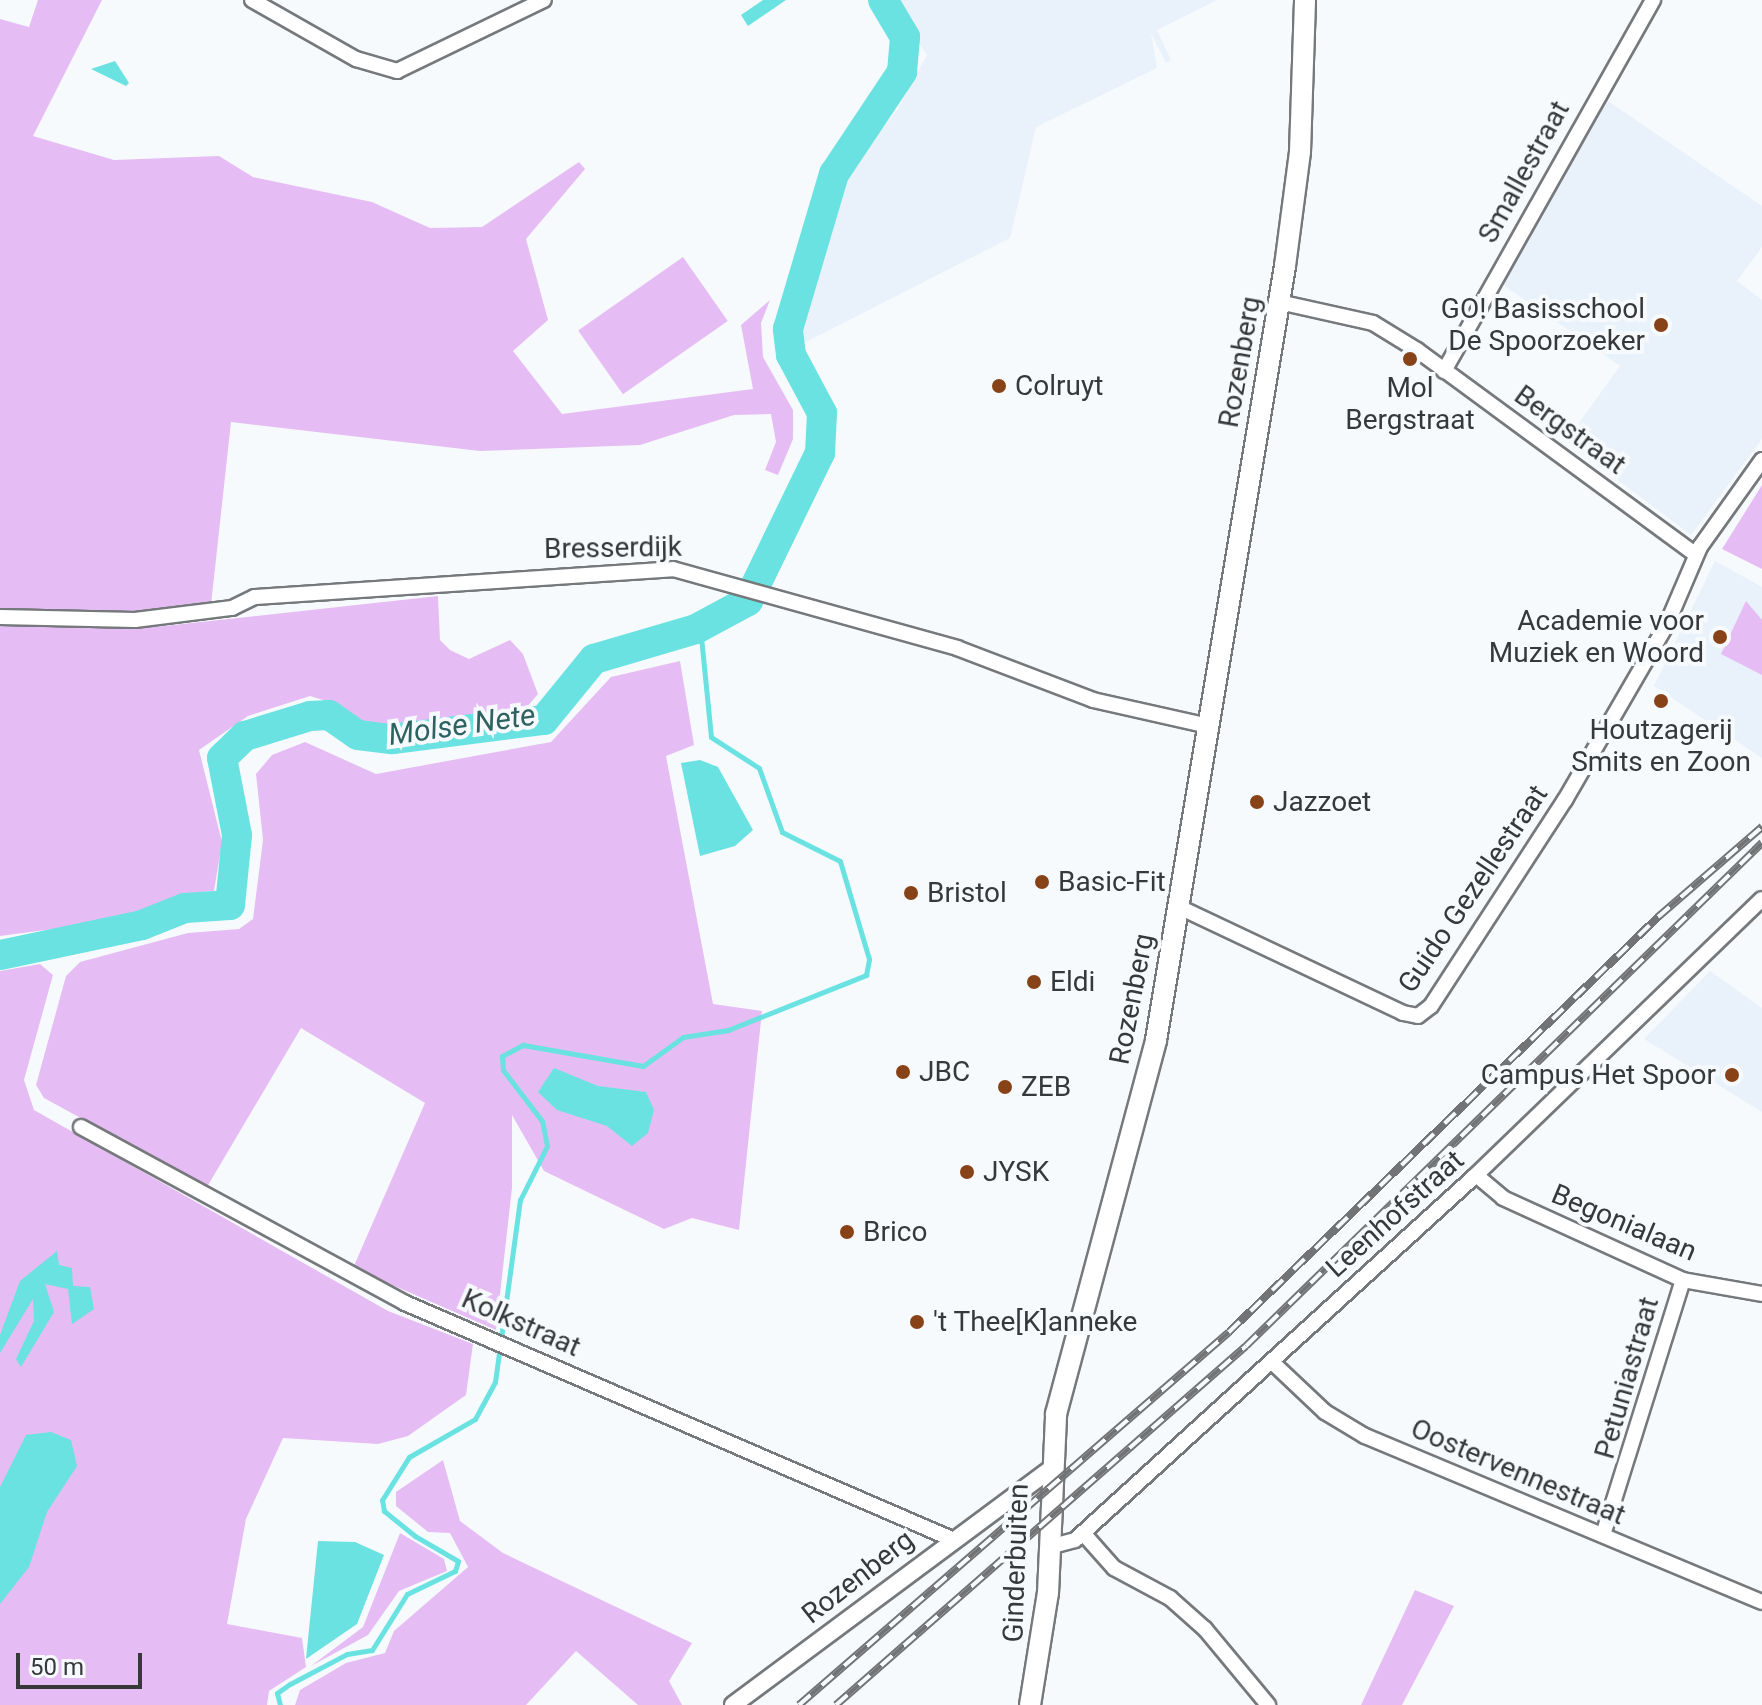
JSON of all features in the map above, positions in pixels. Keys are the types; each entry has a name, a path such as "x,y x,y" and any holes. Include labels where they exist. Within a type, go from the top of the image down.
{"main road":[{"name":"Rozenberg","path":"1048,1471 1066,1366 1156,1040 1279,302 1300,152 1305,0"},
{"name":"Ginderbuiten","path":"1030,1705 1049,1547 1048,1471"}],"street":[{"path":"252,0 356,59 397,71 544,0"},
{"name":"Smallestraat","path":"1444,371 1653,0"},
{"name":"Bergstraat","path":"1279,302 1373,323 1444,371 1696,555"},
{"name":"Guido Gezellestraat","path":"1179,907 1418,1016 1565,800 1667,624 1696,555 1762,460"},
{"name":"Bresserdijk","path":"0,617 135,620 232,608 255,597 598,570 673,569 743,585 957,648 1062,691 1208,726"},
{"name":"Leenhofstraat","path":"1049,1547 1083,1533 1272,1362 1476,1175 1762,899"},
{"name":"Kolkstraat","path":"81,1127 405,1303 495,1338 759,1461 952,1539"},
{"name":"Begonialaan","path":"1476,1175 1503,1198 1683,1280 1762,1294"},
{"name":"Petuniastraat","path":"1603,1535 1683,1280"},
{"name":"Oostervennestraat","path":"1272,1362 1341,1424 1762,1602"},
{"name":"Rozenberg","path":"733,1705 952,1539 1048,1471"},
{"path":"1083,1533 1114,1568 1144,1581 1205,1629 1268,1705"}],"shaded area":[{"path":"38,0 102,0 33,136 114,160 219,156 253,177 372,202 430,228 482,227 579,162 585,169 526,239 548,320 513,351 562,414 753,389 741,325 770,300 761,323 763,357 793,410 793,439 778,475 765,470 776,442 771,414 734,415 640,445 480,451 231,422 211,605 114,615 0,611 0,19 29,27"},
{"path":"889,0 1217,0 1157,30 1171,60 1166,63 1151,33 1157,68 1036,127 1010,238 798,346 841,180 897,110 927,55"},
{"name":"GO! Basisschool De Spoorzoeker","path":"1605,99 1762,206 1762,247 1737,281 1762,300 1762,439 1691,535 1566,441 1620,366 1502,284"},
{"path":"683,257 728,321 623,394 578,330"},
{"path":"1762,485 1762,569 1722,549"},
{"name":"Academie voor Muziek en Woord","path":"1715,561 1762,587 1762,758 1654,686"},
{"path":"438,596 440,640 450,650 469,659 510,640 523,654 538,694 526,708 387,726 358,722 339,705 310,696 248,716 199,750 222,842 214,891 190,893 121,920 0,936 0,626 155,627"},
{"path":"1746,601 1762,620 1762,675 1721,654"},
{"path":"680,661 694,745 666,756 713,1004 762,1011 739,1230 692,1218 664,1229 544,1171 512,1115 512,1188 496,1330 353,1268 425,1103 301,1028 207,1187 44,1098 36,1085 66,976 80,962 188,933 239,929 253,919 263,840 256,774 272,755 305,742 376,774 551,742 611,677"},
{"path":"40,964 53,975 24,1080 34,1110 388,1311 473,1344 466,1395 408,1436 378,1444 283,1438 246,1519 227,1624 302,1638 306,1667 269,1691 267,1705 0,1705 0,971"},
{"name":"Campus Het Spoor","path":"1710,971 1762,1008 1762,1112 1644,1039"},
{"path":"443,1460 460,1521 503,1553 692,1643 669,1681 682,1705 638,1705 576,1651 526,1705 295,1705 300,1690 346,1663 385,1653 394,1631 468,1567 450,1533 428,1532 396,1506 396,1492"},
{"path":"400,1533 444,1559 447,1571 399,1591 368,1635 311,1666 363,1627"},
{"path":"1415,1590 1454,1606 1402,1705 1361,1705"}],"water":[{"path":"763,0 786,0 748,26 741,15"},
{"path":"115,61 129,83 126,86 91,69"},
{"path":"700,760 718,767 753,830 735,846 700,856 681,763"},
{"path":"554,1068 598,1086 646,1092 654,1110 648,1133 632,1146 607,1126 557,1110 538,1092"},
{"path":"57,1251 59,1265 72,1268 73,1286 90,1287 94,1309 72,1324 68,1289 45,1284 54,1312 21,1367 16,1359 34,1321 33,1299 0,1353 0,1335 20,1281"},
{"path":"51,1432 71,1440 77,1466 47,1512 29,1567 0,1604 0,1487 26,1435"},
{"path":"318,1541 355,1542 384,1555 357,1624 306,1659"}],"waterway":[{"name":"Molse Nete","path":"0,955 142,925 185,908 230,905 237,835 222,758 245,736 310,716 329,715 358,735 393,739 544,720 594,659 696,629 748,601 820,453 822,413 791,355 788,329 834,174 902,72 905,37 883,0"},
{"path":"280,1705 277,1693 290,1684 347,1654 372,1650 407,1594 455,1571 458,1561 415,1536 384,1511 382,1500 409,1457 475,1419 495,1382 520,1200 547,1146 542,1121 503,1070 502,1056 523,1045 643,1066 683,1037 728,1030 866,975 869,959 840,861 782,832 759,768 711,737 700,627"}],"railway":[{"path":"799,1705 1229,1332 1658,917 1762,827"},
{"path":"836,1705 1246,1346 1762,843"}],"place":[{"name":"GO! Basisschool De Spoorzoeker","path":"1661,325"},
{"name":"Mol Bergstraat","path":"1410,359"},
{"name":"Colruyt","path":"999,386"},
{"name":"Academie voor Muziek en Woord","path":"1720,637"},
{"name":"Houtzagerij Smits en Zoon","path":"1661,701"},
{"name":"Jazzoet","path":"1257,802"},
{"name":"Basic-Fit","path":"1042,882"},
{"name":"Bristol","path":"911,893"},
{"name":"Eldi","path":"1034,982"},
{"name":"JBC","path":"903,1072"},
{"name":"Campus Het Spoor","path":"1732,1075"},
{"name":"ZEB","path":"1005,1087"},
{"name":"JYSK","path":"967,1172"},
{"name":"Brico","path":"847,1232"},
{"name":"'t Thee[K]anneke","path":"917,1322"}]}
